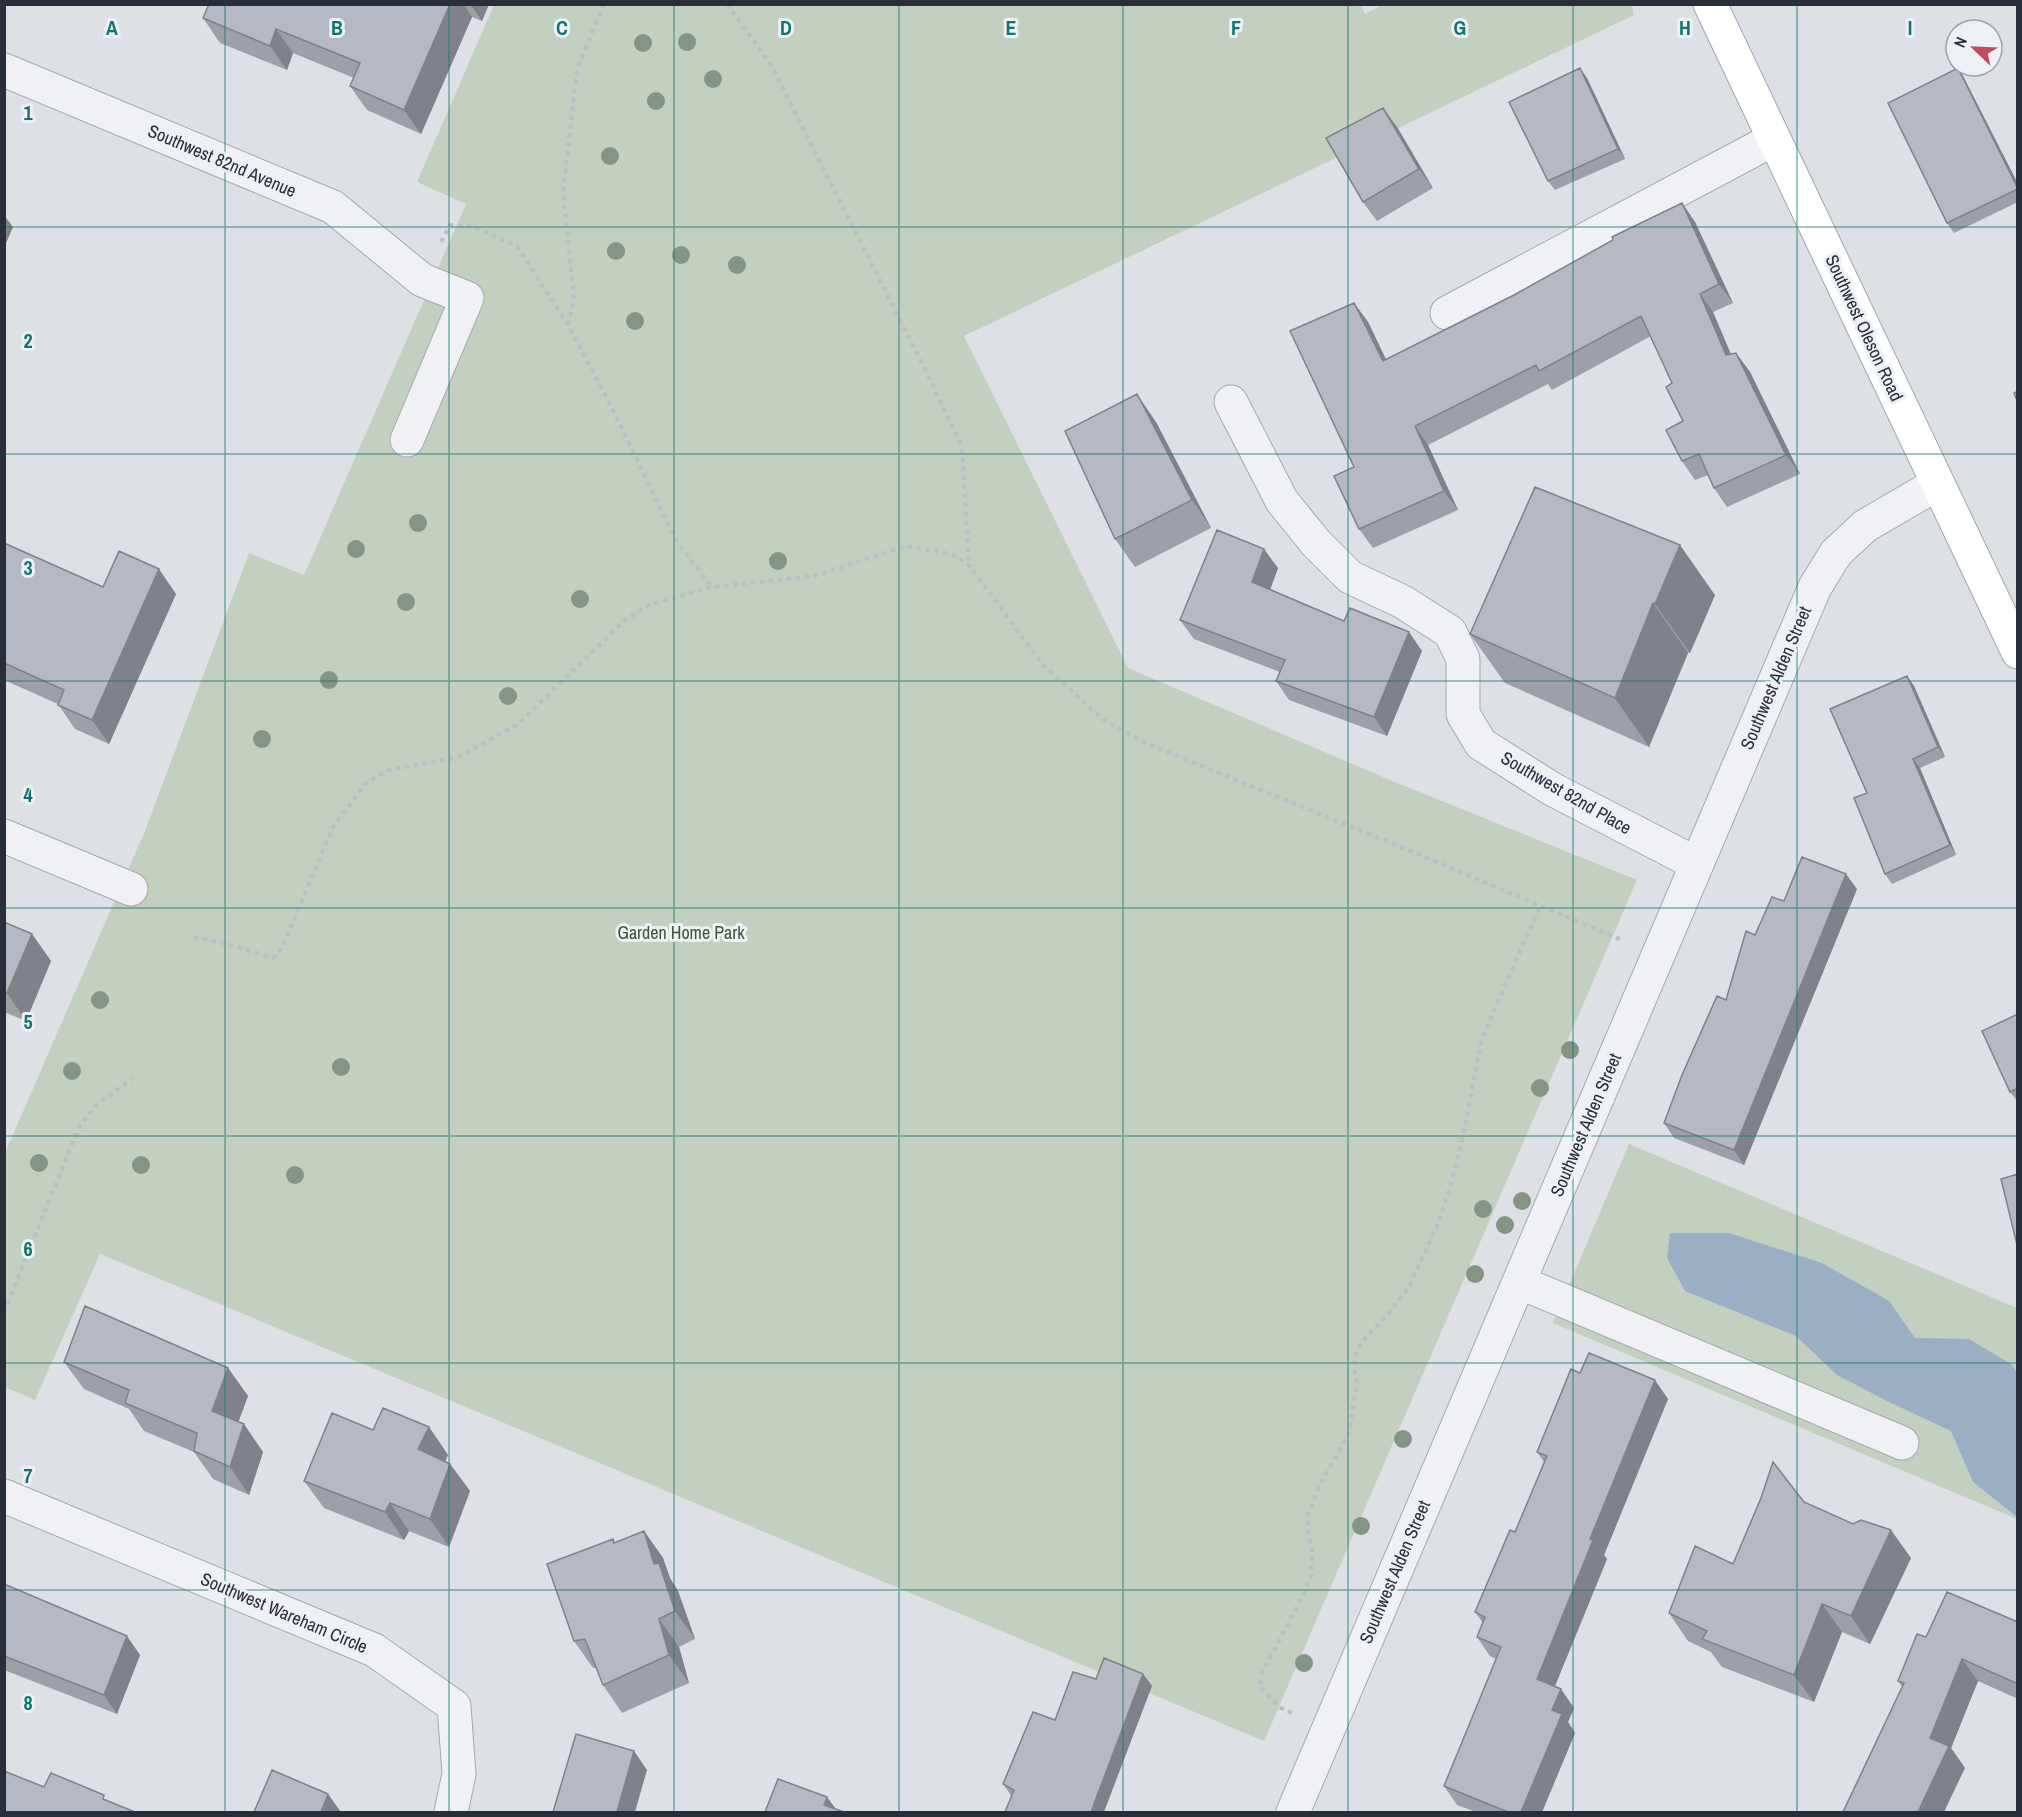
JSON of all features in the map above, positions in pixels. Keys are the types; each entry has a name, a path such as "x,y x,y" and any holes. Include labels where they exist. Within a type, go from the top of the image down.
{"main road":[{"name":"Southwest Oleson Road","path":"1710,4 2018,652"}],"street":[{"name":"Southwest 82nd Avenue","path":"4,70 333,207 422,280 467,298 407,440"},
{"path":"1447,313 1774,140"},
{"name":"Southwest 82nd Place","path":"1231,402 1282,501 1316,543 1350,577 1403,602 1450,632 1464,659 1463,714 1481,744 1552,789 1697,864"},
{"name":"Southwest Alden Street","path":"1293,1812 1815,587 1836,553 1865,526 1937,484"},
{"path":"4,836 131,889"},
{"path":"1519,1282 1902,1443"},
{"name":"Southwest Wareham Circle","path":"4,1496 374,1650 454,1706 459,1774 451,1812"}],"path":[{"path":"568,325 573,299 563,192 574,91 577,69 604,4"},
{"path":"727,4 771,65 927,371 962,447 969,565"},
{"path":"422,280 450,225 474,227 517,246 568,325 610,404 677,542 712,587"},
{"path":"194,937 232,945 273,958 282,948 333,827 367,782 389,770 456,758 517,725 624,621 649,605 712,587 814,576 906,546 951,554 969,565 1043,665 1102,719 1148,744 1658,956"},
{"path":"1328,1729 1281,1708 1260,1687 1261,1675 1311,1576 1312,1549 1308,1532 1308,1514 1321,1483 1349,1433 1357,1382 1354,1367 1357,1349 1408,1289 1436,1228 1449,1191 1463,1136 1482,1038 1540,906"},
{"path":"4,1312 79,1127 97,1104 132,1079"}],"green space":[{"name":"Garden Home Park","path":"1360,4 1365,14 1384,4 1632,5 1634,15 964,336 1128,668 1390,780 1637,880 1264,1741 100,1254 35,1400 5,1387 5,1153 145,831 249,553 304,575 466,204 417,182 494,5"},
{"path":"1629,1144 2017,1308 2017,1519 1553,1323"}],"water":[{"path":"1670,1233 1729,1233 1822,1263 1889,1301 1915,1338 1969,1339 2011,1364 2018,1374 2017,1517 1973,1482 1951,1431 1837,1375 1796,1336 1685,1291 1667,1258"}],"building":[{"path":"209,4 450,4 404,110 350,86 360,63 276,29 270,46 203,18"},
{"path":"1580,68 1618,149 1548,181 1509,102"},
{"path":"1944,75 1944,78 1963,78 2018,189 1947,223 1888,103"},
{"path":"1383,108 1419,169 1363,202 1326,138"},
{"path":"1682,203 1719,284 1700,294 1726,355 1736,353 1786,455 1714,488 1699,454 1682,461 1666,430 1683,421 1666,387 1672,383 1641,316 1539,371 1536,365 1415,426 1444,491 1359,529 1334,476 1354,467 1290,331 1354,303 1383,361 1514,295 1613,240 1612,237"},
{"path":"2018,391 2018,403 2014,393"},
{"path":"1137,394 1192,500 1115,539 1065,431"},
{"path":"1535,487 1680,545 1655,604 1653,603 1615,698 1470,634"},
{"path":"1217,530 1264,549 1252,582 1344,621 1350,608 1409,632 1374,717 1276,681 1285,660 1180,620"},
{"path":"4,543 103,587 119,551 159,569 92,720 58,705 64,690 4,663"},
{"path":"1907,676 1938,747 1913,759 1950,845 1885,874 1854,798 1867,793 1830,709"},
{"path":"1802,857 1846,874 1734,1150 1664,1123 1682,1075 1717,996 1726,1000 1746,931 1755,935 1772,897 1784,901"},
{"path":"4,922 32,934 7,993 4,993"},
{"path":"2018,1014 2018,1088 2010,1092 1982,1031"},
{"path":"2018,1174 2018,1245 2017,1245 2001,1179"},
{"path":"85,1306 228,1368 212,1411 244,1424 230,1467 194,1451 197,1433 125,1403 129,1390 64,1362"},
{"path":"1589,1353 1655,1380 1590,1539 1593,1540 1537,1679 1561,1689 1552,1710 1562,1714 1521,1812 1508,1812 1444,1786 1501,1647 1477,1637 1485,1617 1475,1612 1510,1530 1515,1532 1547,1456 1537,1452 1571,1369 1580,1373"},
{"path":"383,1408 429,1427 418,1449 450,1464 430,1519 390,1503 385,1512 304,1481 332,1413 373,1430"},
{"path":"1773,1462 1804,1502 1853,1524 1861,1520 1891,1530 1851,1616 1822,1604 1794,1675 1702,1639 1707,1631 1669,1613 1695,1546 1733,1564 1761,1498"},
{"path":"644,1531 654,1564 659,1563 675,1611 659,1619 669,1655 603,1685 585,1639 574,1641 547,1564 613,1539 614,1543"},
{"path":"4,1584 127,1636 104,1695 4,1656"},
{"path":"1947,1592 2018,1622 2018,1684 1962,1659 1930,1738 1949,1746 1918,1812 1843,1812 1904,1683 1898,1681 1917,1634 1926,1637"},
{"path":"1104,1658 1143,1674 1091,1812 1005,1812 1014,1790 1003,1784 1033,1712 1055,1720 1073,1672 1096,1679"},
{"path":"576,1734 634,1751 617,1812 553,1812"},
{"path":"272,1770 328,1794 321,1812 254,1812"},
{"path":"4,1771 44,1787 51,1773 104,1795 103,1799 135,1812 4,1812"},
{"path":"778,1779 827,1797 824,1805 844,1812 765,1812"}]}
